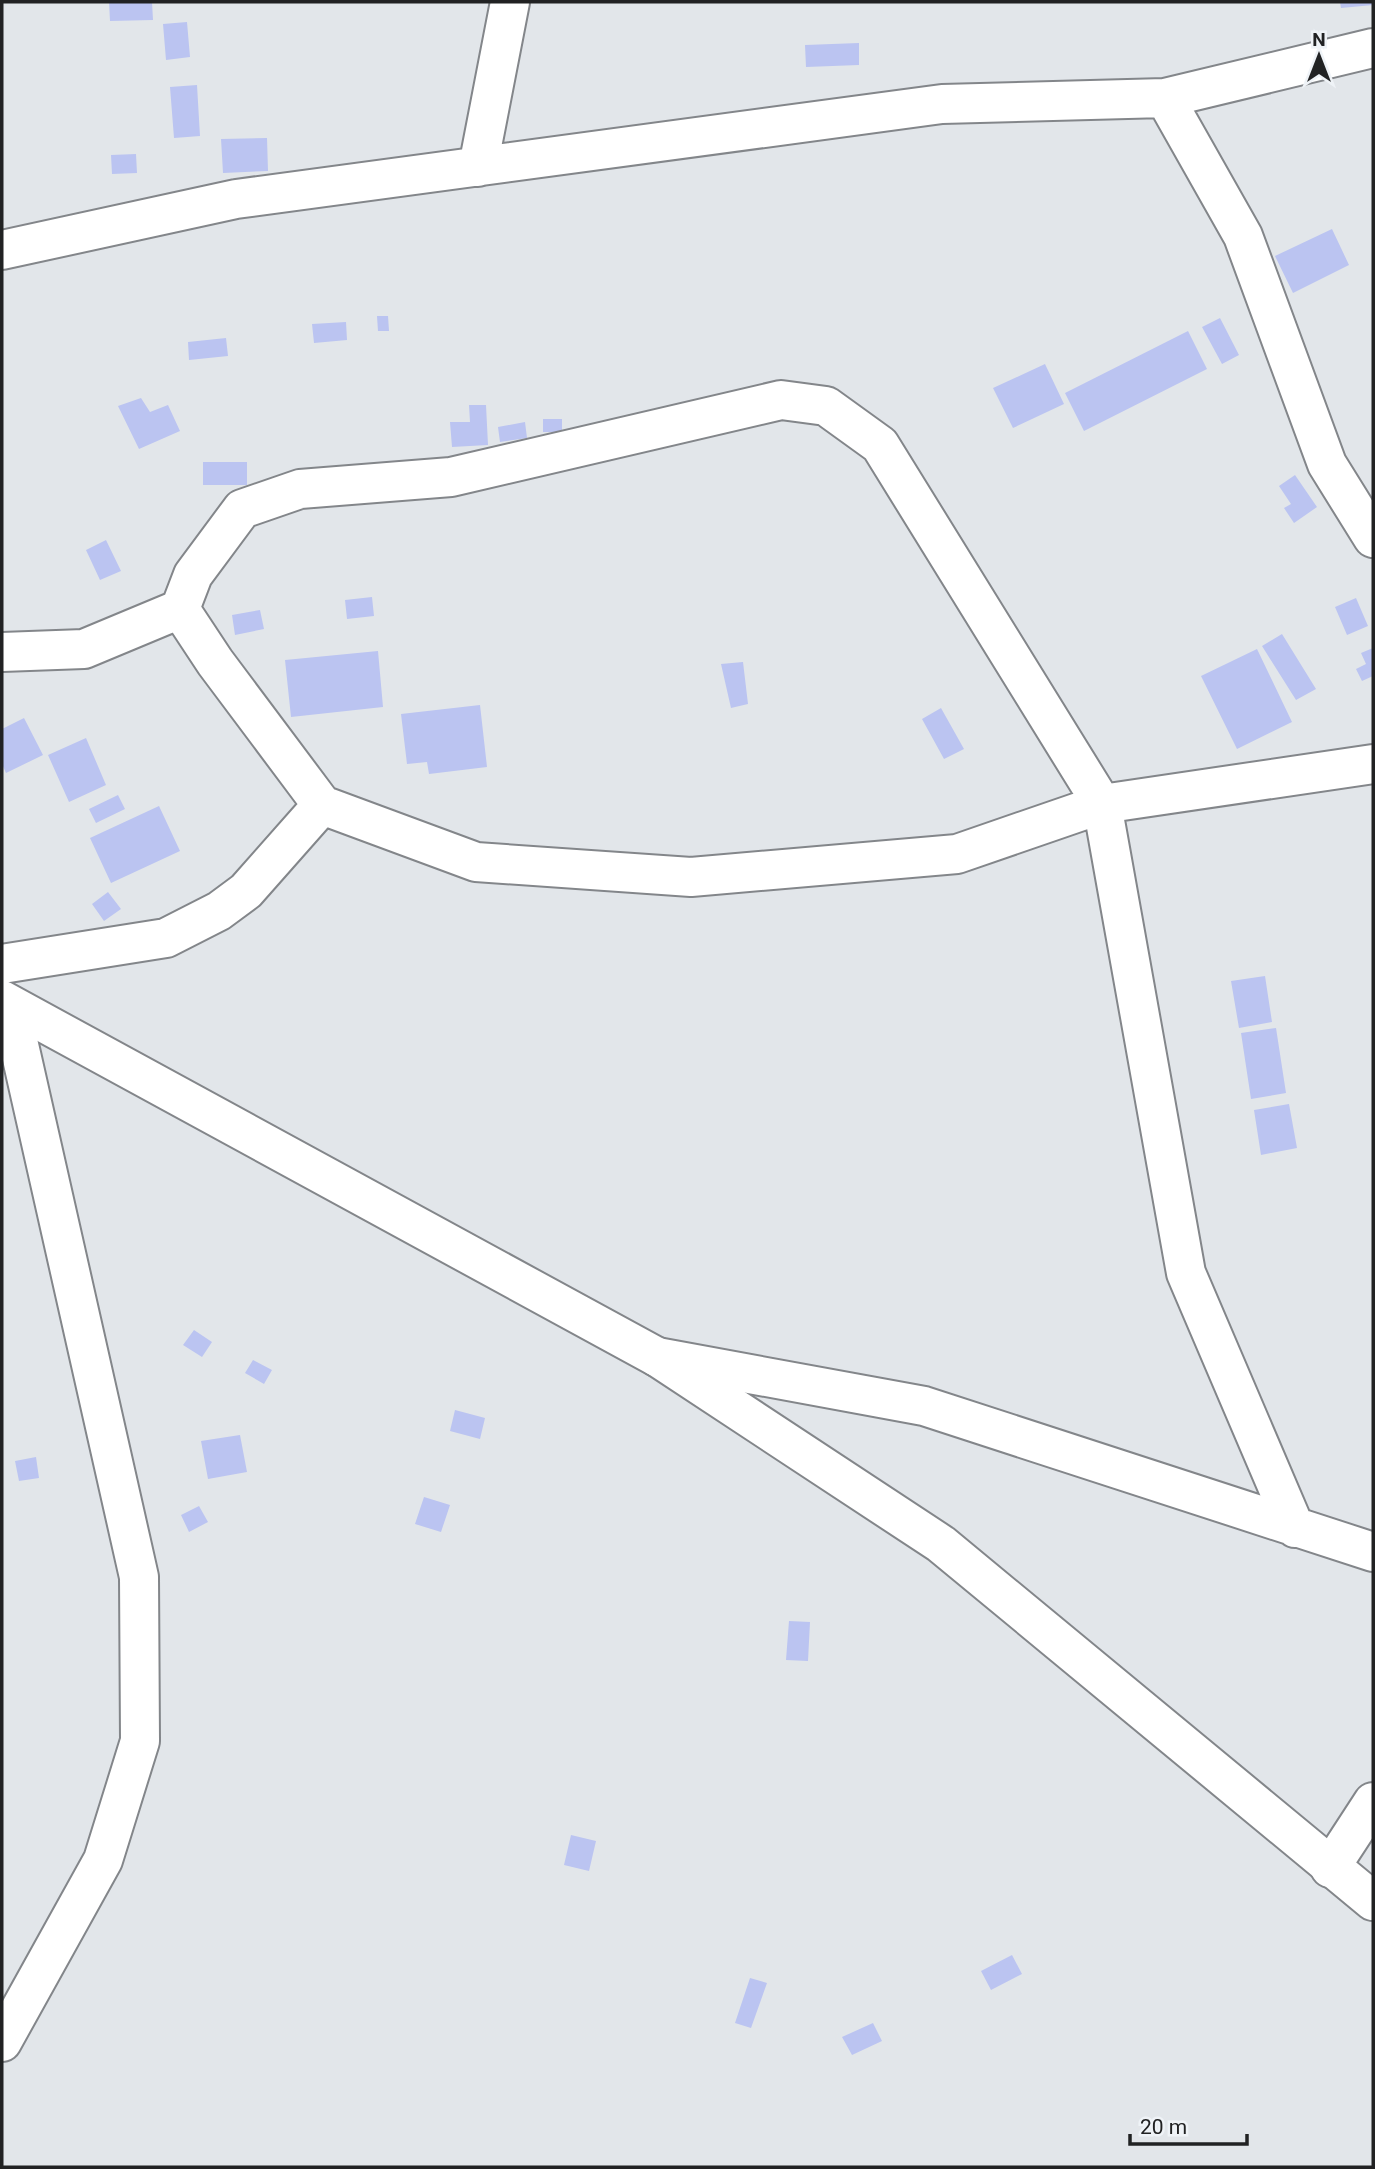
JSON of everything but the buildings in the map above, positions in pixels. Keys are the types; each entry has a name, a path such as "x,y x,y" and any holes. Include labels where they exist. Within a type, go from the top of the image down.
{"street":[{"path":"478,167 510,2"},
{"path":"2,250 236,199 942,104 1165,98 1373,48"},
{"path":"1165,98 1243,236 1326,464 1373,538"},
{"path":"2,652 84,649 180,609 194,575 242,509 300,489 451,477 780,400 826,406 880,445 1102,804 1186,1273 1295,1528"},
{"path":"180,609 215,662 322,805 476,862 691,877 957,854 1102,804 1373,764"},
{"path":"2,964 166,938 219,911 246,891 322,805"},
{"path":"6,1003 657,1357 941,1544 1330,1868 1373,1900"},
{"path":"2,2042 103,1860 141,1741 139,1577 6,1003"},
{"path":"657,1357 924,1406 1373,1552"},
{"path":"1330,1868 1373,1802"}]}
